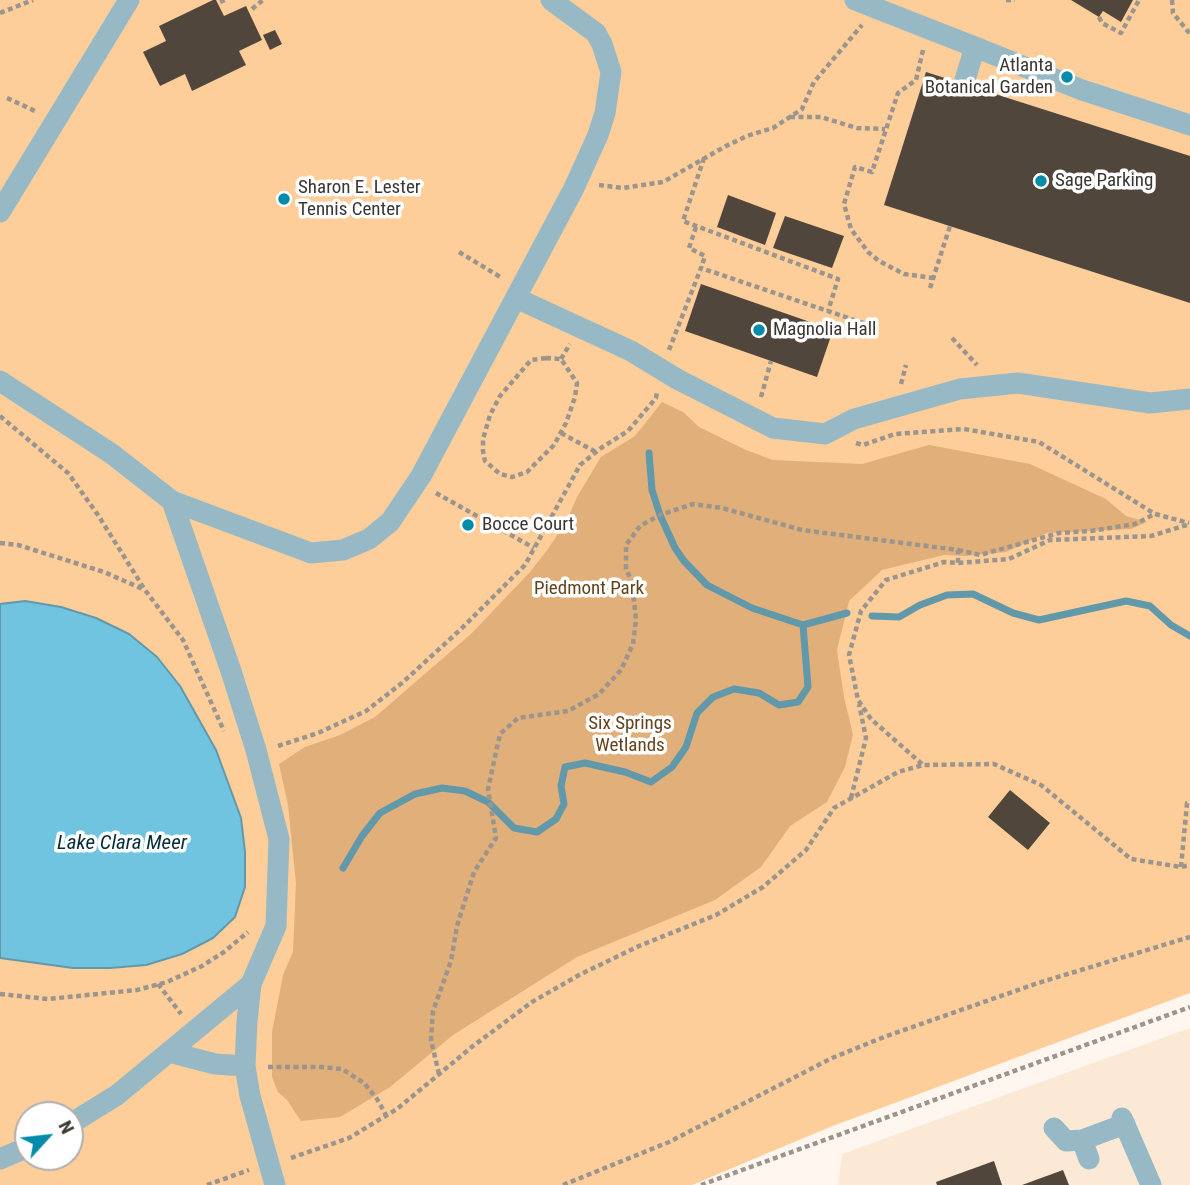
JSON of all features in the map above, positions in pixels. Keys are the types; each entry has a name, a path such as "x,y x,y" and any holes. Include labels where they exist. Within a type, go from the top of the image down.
{"street":[{"path":"0,212 129,0"},
{"path":"0,381 112,454 172,501 311,553 343,550 369,539 390,522 417,482 579,178 598,135 605,113 611,72 608,57 596,33 551,0"},
{"path":"864,3 1082,90 1190,125"},
{"path":"964,83 975,47"},
{"path":"518,293 773,428 825,434 854,419 960,389 1006,384 1042,386 1150,403 1190,399"},
{"path":"172,501 256,750 279,838 279,891 275,926 251,984 245,1066 250,1096 275,1185"},
{"path":"84,1115 117,1095 251,984"},
{"path":"169,1052 215,1064 245,1066"},
{"path":"1054,1128 1066,1141 1085,1150 1124,1121 1151,1185"}],"path":[{"path":"0,13 33,0"},
{"path":"252,9 263,0"},
{"path":"1006,0 1014,0"},
{"path":"1100,16 1102,23 1121,33 1139,0"},
{"path":"1172,0 1173,13 1190,34"},
{"path":"579,178 603,186 645,186 663,182 747,136 773,128 802,109 814,82 836,54 858,33 864,3"},
{"path":"928,29 916,80 898,93 872,172 855,167 844,204 847,222 868,252 878,261 904,274 933,278"},
{"path":"7,99 56,120"},
{"path":"790,117 821,117 857,128 886,129"},
{"path":"704,158 683,221 838,279 828,311"},
{"path":"256,750 286,744 318,733 366,710 401,683 497,595 525,565 580,465 628,431 656,398 662,369 705,256 689,248 696,226"},
{"path":"930,288 950,226"},
{"path":"459,252 518,293"},
{"path":"701,268 869,326 871,319"},
{"path":"561,359 577,383 575,397 561,433 534,466 520,475 500,474 485,461 483,439 490,415 500,396 531,360 561,359"},
{"path":"754,418 771,361"},
{"path":"901,382 906,365"},
{"path":"0,416 68,473 98,515 145,590 183,640 226,736"},
{"path":"825,434 863,445 895,434 964,429 1039,442 1155,514 1190,524"},
{"path":"561,433 596,452"},
{"path":"417,482 534,548"},
{"path":"439,1074 431,1040 433,1012 451,961 457,926 474,872 496,838 488,789 500,734 518,718 568,711 599,694 621,670 633,644 636,620 632,582 626,569 626,545 639,526 660,515 693,504 735,511 802,530 980,555 1059,533 1135,524 1155,514"},
{"path":"851,799 866,738 849,655 861,611 886,580 944,562 1009,559 1050,540 1151,536 1190,524"},
{"path":"0,543 18,545 104,572 145,590"},
{"path":"958,550 958,563"},
{"path":"858,700 871,719 923,765"},
{"path":"294,1157 349,1138 397,1108 532,1003 579,975 639,946 716,915 763,887 806,850 834,808 898,772 923,765 994,764 1041,785 1131,859 1181,867 1190,865"},
{"path":"1181,867 1187,803 1190,802"},
{"path":"0,994 61,998 137,990 202,966 225,952 248,932 251,923"},
{"path":"563,1185 669,1142 832,1058 884,1037 1038,983 1190,937"},
{"path":"158,984 194,1031"},
{"path":"701,1185 1190,1007"},
{"path":"245,1066 342,1069 365,1083 386,1115"},
{"path":"207,1185 239,1173"}],"shaded area":[{"path":"1190,1028 1190,1185 838,1185 842,1154"}],"green space":[{"name":"Piedmont Park","path":"0,0 1190,0 1190,993 830,1127 692,1185 0,1185"},
{"name":"Six Springs Wetlands","path":"662,402 683,412 699,427 773,460 862,464 929,445 1030,464 1106,499 1126,516 1147,522 1131,529 1047,533 1006,552 944,555 882,570 849,601 837,650 853,735 845,767 827,802 790,826 761,867 715,900 577,957 453,1035 390,1087 340,1117 301,1121 278,1092 272,1077 272,1032 283,975 293,952 296,883 288,805 279,764 305,747 340,735 375,717 471,634 530,572 548,549 601,457 635,436"}],"water":[{"name":"Lake Clara Meer","path":"25,601 61,607 96,618 129,634 157,657 180,686 216,750 241,818 245,887 235,917 213,938 182,954 146,965 110,968 73,968 0,958 0,604"}],"building":[{"path":"216,0 224,16 246,6 262,40 239,51 246,65 192,91 185,74 160,86 143,52 166,41 159,26"},
{"path":"1071,0 1133,0 1121,22 1103,11 1099,17"},
{"path":"275,30 282,44 270,50 263,35"},
{"name":"Sage Parking","path":"926,72 1190,156 1190,303 884,205"},
{"path":"728,195 776,213 765,245 717,227"},
{"path":"785,216 844,236 832,268 773,248"},
{"name":"Magnolia Hall","path":"701,284 833,330 817,377 685,331"},
{"path":"1010,790 1050,823 1028,850 988,817"},
{"path":"994,1161 1002,1185 937,1185 936,1182"},
{"path":"1063,1170 1069,1185 1022,1185"}],"waterway":[{"path":"649,453 652,490 660,515 675,548 707,585 752,608 803,625 847,613"},
{"path":"872,616 899,617 920,605 947,595 973,594 1013,613 1039,620 1126,601 1150,606 1171,625 1190,636"},
{"path":"343,868 380,813 415,794 442,788 465,791 488,802 514,828 537,832 556,819 564,804 561,786 565,767 585,763 625,772 651,782 672,767 686,747 697,713 713,697 734,689 759,693 779,705 798,702 808,687 803,625"}],"place":[{"name":"Atlanta Botanical Garden","path":"1067,77"},
{"name":"Sage Parking","path":"1041,181"},
{"name":"Sharon E. Lester Tennis Center","path":"284,199"},
{"name":"Magnolia Hall","path":"759,330"},
{"name":"Bocce Court","path":"468,525"}]}
